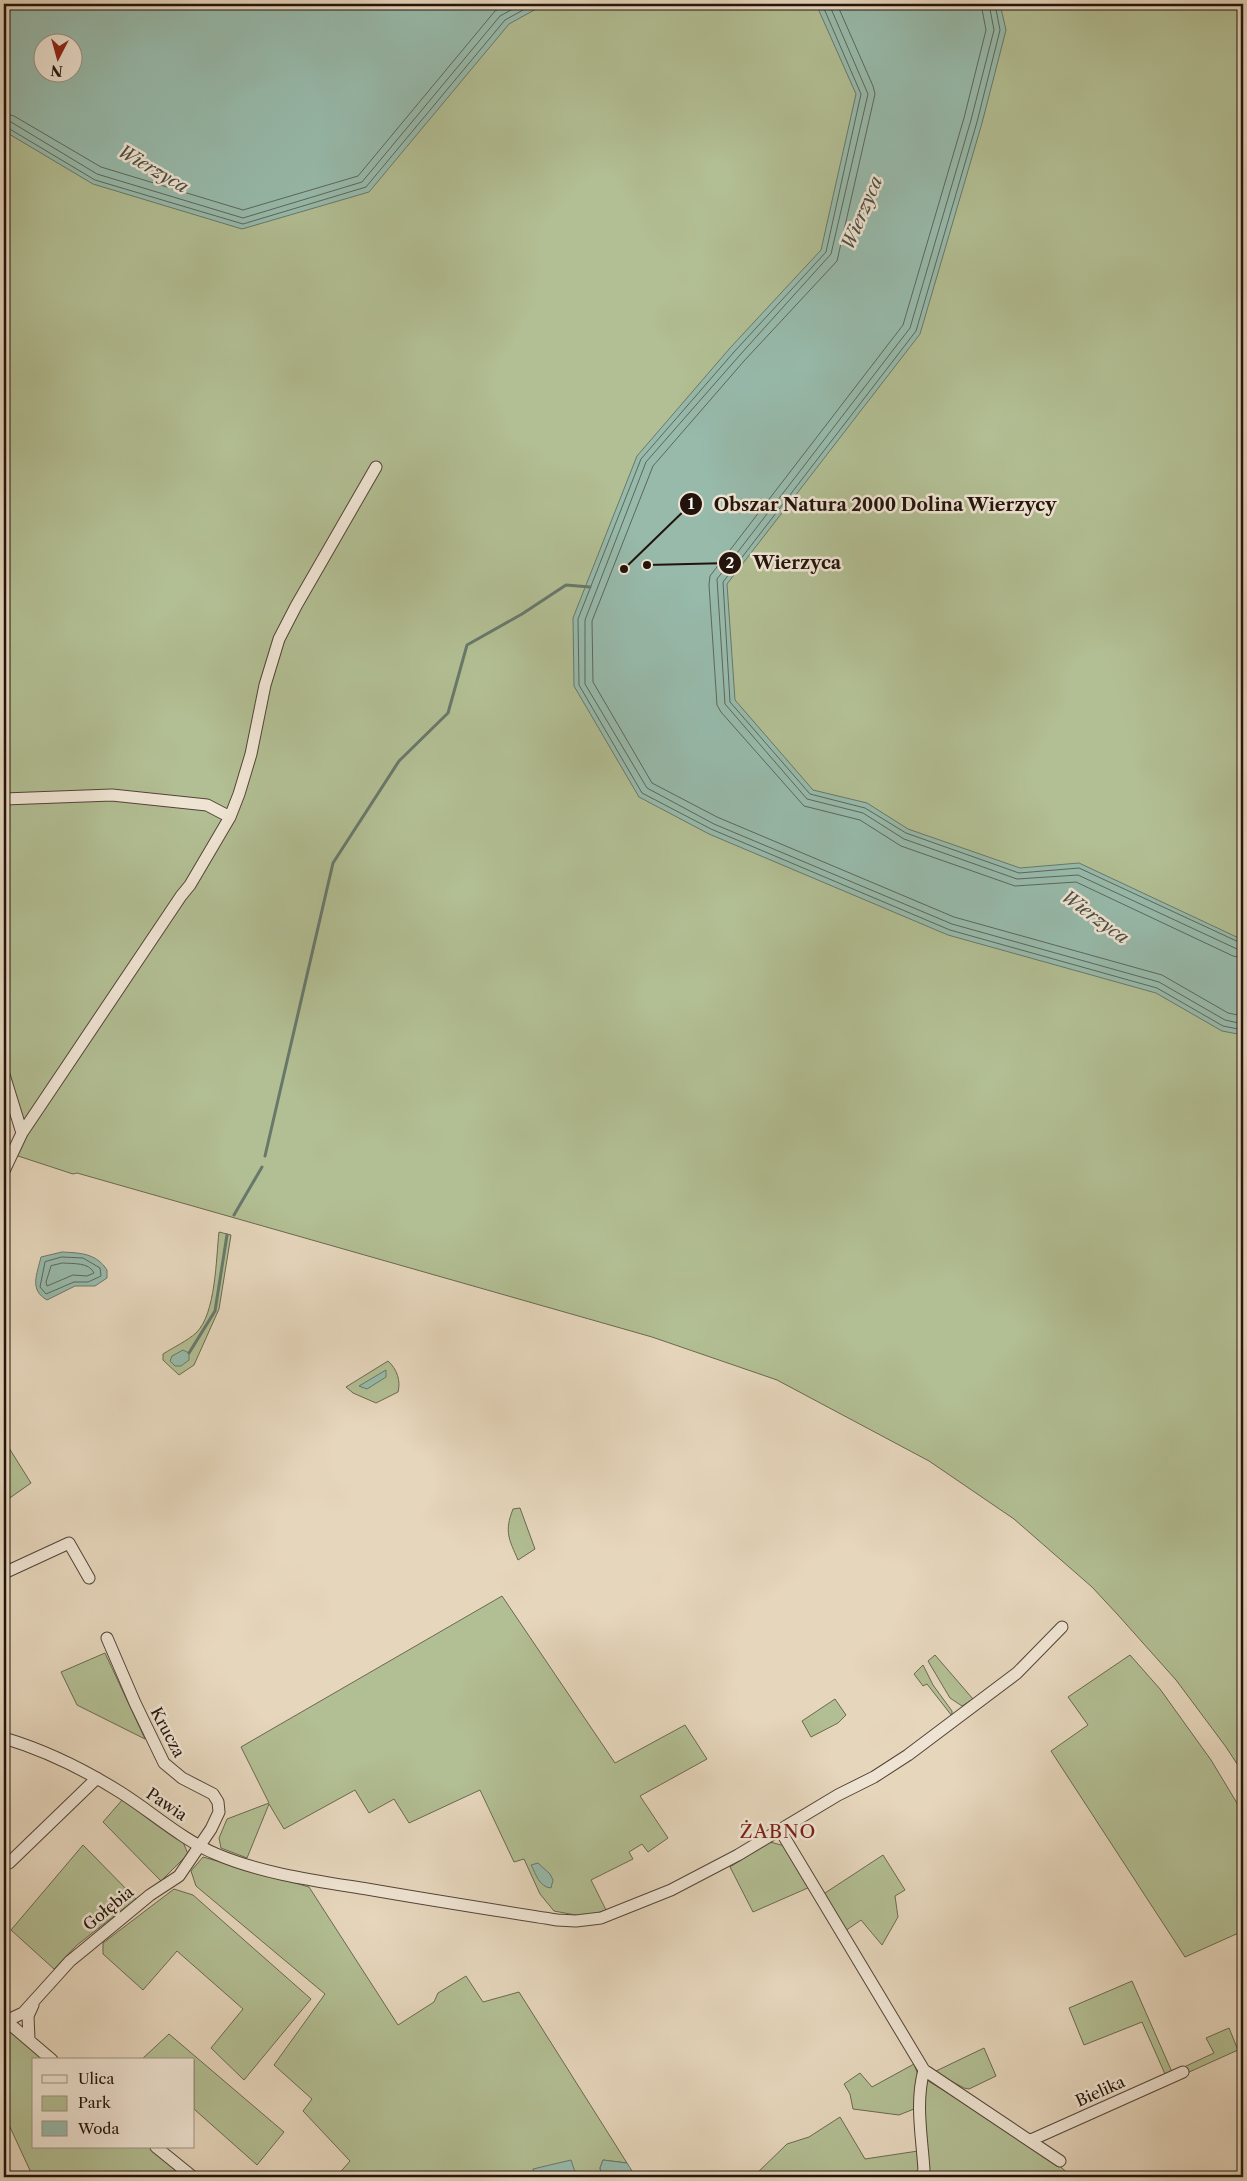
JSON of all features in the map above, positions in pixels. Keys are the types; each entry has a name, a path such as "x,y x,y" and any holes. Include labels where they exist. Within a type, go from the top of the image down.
{"street":[{"path":"4,1171 22,1133 170,911 190,885 230,817 251,754 265,685 279,639 376,467"},
{"path":"4,799 112,796 207,805 230,817"},
{"path":"4,1075 22,1133"},
{"path":"4,1573 69,1543 89,1578"},
{"name":"Pawia","path":"4,1738 40,1752 96,1778 200,1845 235,1861 318,1881 557,1920 585,1920 612,1914 672,1890 723,1863 838,1795 874,1777 908,1756 1017,1673 1062,1626"},
{"name":"Krucza","path":"107,1638 135,1704 164,1763 176,1775 204,1788 216,1798 219,1806 218,1817 200,1845"},
{"path":"4,1858 9,1863 96,1778"},
{"path":"780,1830 924,2070 1060,2161"},
{"name":"Gołębia","path":"5,2020 23,2013 70,1961 150,1895 179,1876 200,1845"},
{"name":"Gołębia","path":"29,2039 28,2016 36,1998"},
{"path":"5,2020 50,2058"},
{"path":"921,2177 924,2170 920,2111 921,2081 924,2070"},
{"name":"Bielika","path":"1030,2140 1183,2072"},
{"path":"157,2148 193,2177"}],"green space":[{"path":"4,4 1243,4 1243,1773 1176,1680 1092,1587 1014,1519 929,1461 777,1380 652,1337 77,1173 73,1174 15,1155 22,1118 4,1065"},
{"path":"219,1232 231,1235 219,1309 194,1365 179,1375 163,1360 163,1354 196,1333 203,1324 208,1313 214,1285"},
{"path":"388,1361 398,1375 398,1392 376,1403 353,1393 346,1387"},
{"path":"4,1440 31,1483 4,1502"},
{"path":"520,1508 535,1549 518,1560 510,1541 508,1530 513,1509"},
{"path":"502,1596 615,1763 685,1725 707,1759 640,1796 668,1838 648,1852 642,1844 629,1852 633,1859 591,1880 606,1910 586,1917 554,1911 540,1894 524,1859 514,1862 480,1790 409,1823 394,1799 369,1813 355,1790 284,1829 269,1804 247,1858 221,1848 219,1838 227,1819 269,1803 241,1747"},
{"path":"105,1653 145,1739 77,1705 61,1672"},
{"path":"935,1655 973,1699 962,1706 950,1698 928,1661"},
{"path":"1130,1655 1160,1689 1211,1760 1243,1813 1243,1931 1185,1957 1051,1751 1088,1725 1068,1697"},
{"path":"923,1665 933,1685 952,1711 952,1716 927,1684 923,1686 914,1674"},
{"path":"835,1699 846,1715 838,1723 811,1737 802,1721"},
{"path":"123,1799 183,1842 188,1854 161,1881 103,1822"},
{"path":"770,1842 785,1846 810,1887 753,1912 730,1867"},
{"path":"83,1845 136,1899 77,1945 54,1969 11,1930"},
{"path":"883,1855 905,1890 895,1896 898,1917 882,1945 861,1920 845,1931 822,1895"},
{"path":"203,1857 309,1887 398,2025 434,2002 438,1993 466,1976 483,2002 519,1992 627,2163 603,2160 600,2168 602,2177 336,2177 350,2161 303,2111 312,2099 274,2065 325,1994 196,1886 191,1871"},
{"path":"174,1889 193,1895 311,1999 244,2080 211,2048 243,2009 177,1951 143,1990 103,1954 103,1943"},
{"path":"1132,1981 1172,2072 1165,2074 1142,2022 1084,2045 1069,2008"},
{"path":"4,2026 42,2058 32,2058 32,2148 150,2148 185,2177 33,2177 4,2114"},
{"path":"1229,2028 1238,2050 1187,2073 1184,2067 1214,2053 1206,2038"},
{"path":"169,2034 284,2132 257,2165 195,2110 195,2058 143,2058"},
{"path":"984,2048 996,2076 969,2089 934,2072"},
{"path":"914,2064 918,2075 914,2109 899,2115 853,2109 850,2094 844,2084 860,2073 872,2087"},
{"path":"925,2079 1043,2151 1072,2177 918,2177 918,2173 915,2177 753,2177 787,2144 809,2137 840,2117 865,2159 918,2151"}],"water":[{"path":"4,4 545,4 509,24 369,192 242,229 93,184 4,131"},
{"path":"816,4 1000,4 1006,30 982,123 920,334 727,584 735,700 813,790 867,803 908,829 1020,868 1079,863 1243,940 1243,1035 1222,1031 1156,993 948,935 709,834 639,797 574,686 573,618 637,456 730,348 821,250 856,94"},
{"path":"62,1252 93,1257 103,1264 107,1270 107,1278 95,1286 75,1286 47,1300 41,1296 36,1286 36,1275 41,1257"},
{"path":"183,1350 189,1353 189,1360 181,1366 175,1366 170,1361 172,1356"},
{"path":"386,1370 386,1377 367,1389 359,1386"},
{"path":"538,1863 550,1874 553,1880 551,1888 541,1883 536,1876 531,1865"},
{"path":"571,2160 576,2175 535,2177 533,2169"},
{"path":"603,2160 627,2163 636,2177 602,2177 600,2168"}],"waterway":[{"path":"265,1156 333,863 399,761 448,713 467,645 522,614 566,585 590,587"},
{"path":"234,1215 262,1167"},
{"path":"189,1353 215,1311 227,1235"}],"place":[{"name":"Wierzyca","path":"647,565"},
{"name":"Obszar Natura 2000 Dolina Wierzycy","path":"624,569"}],"district":[{"name":"ŻABNO","path":"778,1831"}]}
